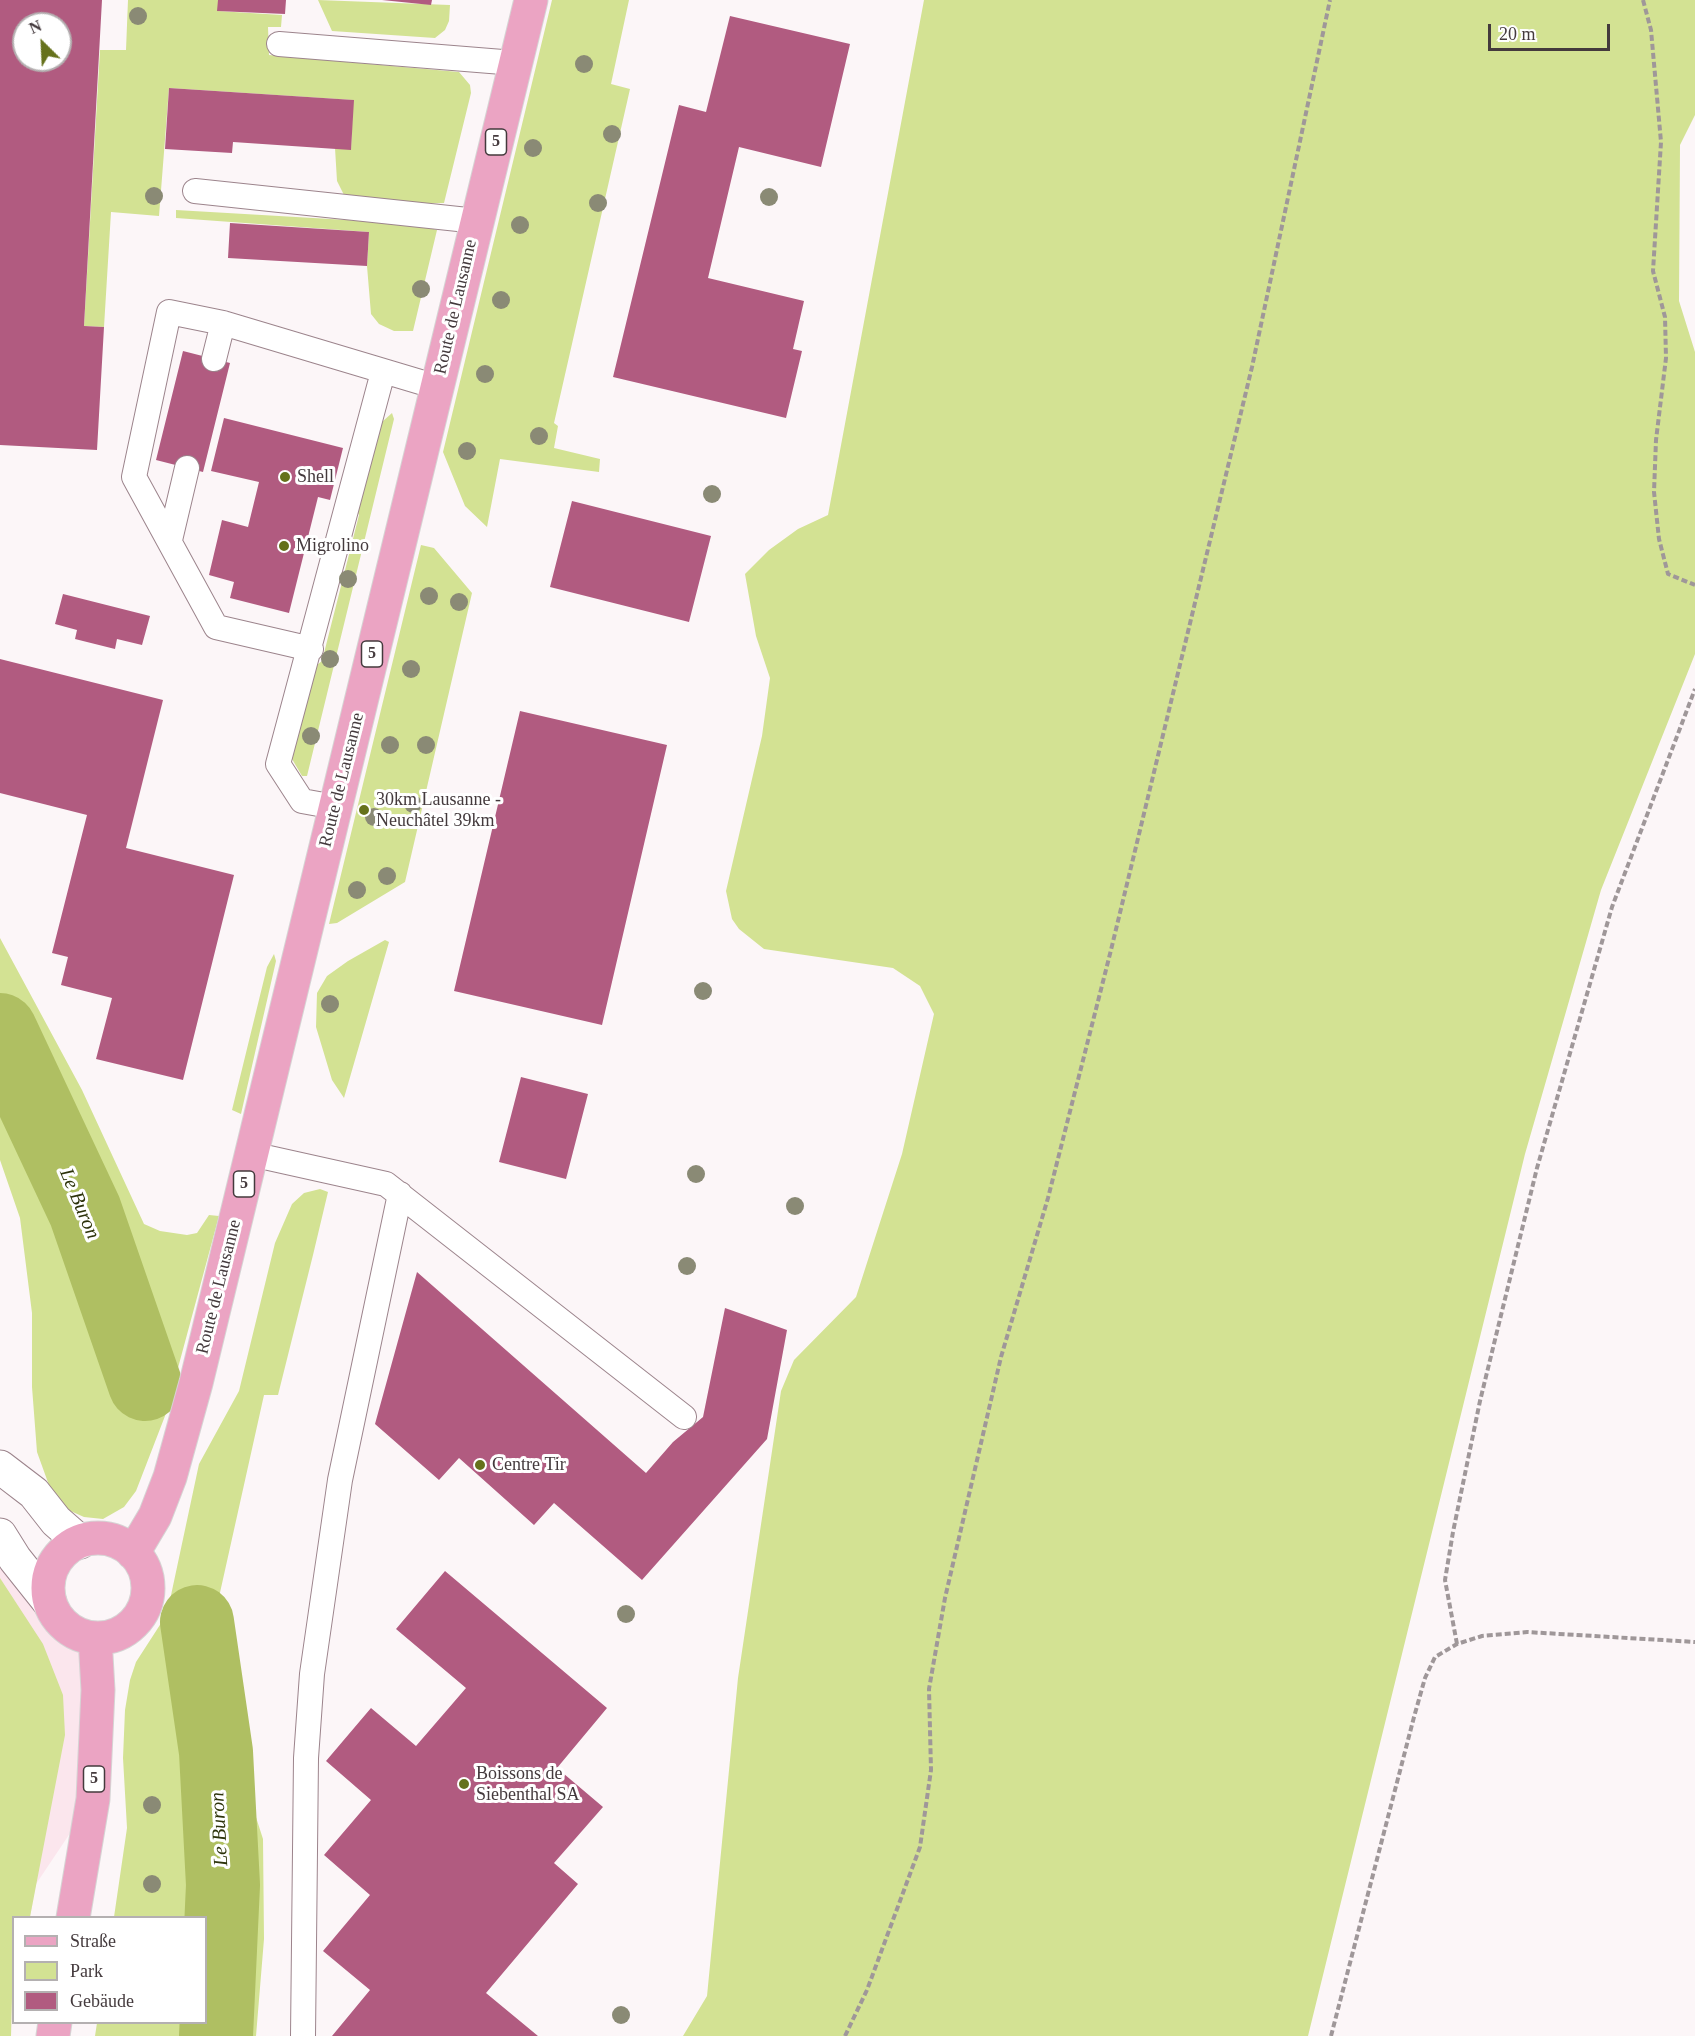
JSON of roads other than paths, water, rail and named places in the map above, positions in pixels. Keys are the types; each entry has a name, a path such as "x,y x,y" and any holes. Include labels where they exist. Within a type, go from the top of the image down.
{"main road":[{"name":"Route de Lausanne","path":"133,1553 155,1516 170,1478 251,1154 531,0"},
{"path":"0,1467 34,1493 56,1521 80,1542"},
{"path":"0,1535 15,1559 50,1603 57,1617 69,1629 82,1636 96,1638 116,1635 131,1626 141,1613 147,1597 147,1580 143,1567 133,1553 108,1539 80,1542 64,1552 53,1566 48,1585 50,1603"},
{"name":"5","path":"73,1916 93,1799 98,1689 96,1638"}],"lane":[{"path":"279,44 515,63"},
{"path":"195,191 477,220"},
{"path":"311,649 216,627 134,477 169,312 224,323 437,387"},
{"path":"214,359 224,323"},
{"path":"335,807 302,801 278,764 311,649 383,372"},
{"path":"170,540 187,468"},
{"path":"251,1154 386,1184 684,1418"},
{"path":"303,2036 306,1758 312,1674 340,1480 400,1194"}],"waterway":[{"name":"Le Buron","path":"0,1030 85,1211 145,1384"},
{"name":"Le Buron","path":"197,1622 216,1752 223,1885 216,2036"}],"place":[{"name":"Shell","path":"285,477"},
{"name":"Migrolino","path":"284,546"},
{"name":"30km Lausanne - Neuchâtel 39km","path":"364,810"},
{"name":"Centre Tir","path":"480,1465"},
{"name":"Boissons de Siebenthal SA","path":"464,1784"}]}
